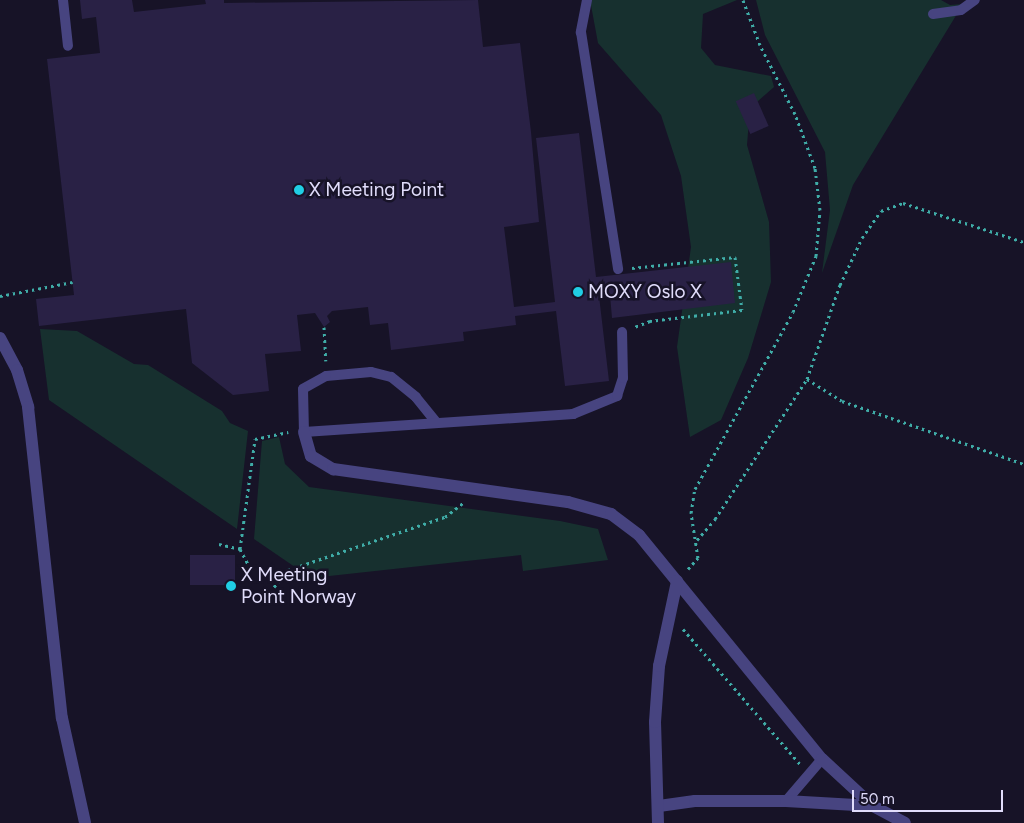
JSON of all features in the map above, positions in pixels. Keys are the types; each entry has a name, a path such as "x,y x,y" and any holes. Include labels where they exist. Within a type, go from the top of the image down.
{"street":[{"path":"0,338 17,370 28,407 62,718 85,823"},
{"path":"304,432 311,456 334,469 568,502 610,514 639,535 822,759 873,806 905,823"},
{"path":"658,823 659,806 655,722 658,666 668,613 677,581"},
{"path":"659,806 695,801 786,801 873,806"}],"lane":[{"path":"62,0 68,46"},
{"path":"587,0 581,32 618,269"},
{"path":"933,14 961,10 975,0"},
{"path":"436,422 416,397 391,377 370,372 326,376 303,389 304,432 573,414 610,401 617,396 623,378 622,332"},
{"path":"786,801 822,759"}],"path":[{"path":"677,581 698,558 692,513 695,489 793,312 816,256 820,210 815,168 795,114 760,45 742,0"},
{"path":"696,540 715,519 807,379 840,285 862,238 881,211 903,202 1024,242"},
{"path":"618,269 735,257 742,310 650,321 622,332"},
{"path":"0,296 72,282"},
{"path":"324,327 326,376"},
{"path":"807,379 842,401 1024,464"},
{"path":"250,568 240,549 255,440 304,432"},
{"path":"274,587 288,570 445,517 462,504 465,487"},
{"path":"219,544 240,549"},
{"path":"668,613 809,775"}],"green space":[{"path":"590,0 737,0 703,14 701,48 715,65 771,76 774,87 750,108 747,145 769,222 771,282 748,358 721,420 690,437 677,347 691,247 681,176 661,115 598,43"},
{"path":"756,0 941,0 950,5 963,4 853,185 822,273 830,210 825,152 765,35"},
{"path":"40,329 77,331 134,364 148,365 222,411 230,423 248,431 237,529 49,400"},
{"path":"279,437 285,464 309,487 560,521 598,529 608,560 523,571 521,555 311,578 254,539 262,441"}],"building":[{"name":"X Meeting Point","path":"80,0 132,0 134,12 206,4 205,0 224,0 224,3 478,0 483,47 520,43 531,132 539,222 504,227 514,307 555,302 536,138 579,133 596,277 731,262 735,303 612,318 610,295 599,296 609,381 565,386 556,311 515,316 516,325 463,332 464,341 391,350 388,323 370,325 368,307 332,311 327,316 330,322 324,327 315,313 297,315 301,351 265,354 269,391 233,395 192,363 186,309 39,326 36,299 74,295 47,59 100,53 96,17 82,19"},
{"path":"754,93 769,126 750,134 736,101"},
{"path":"190,555 235,555 235,585 190,585"}],"place":[{"name":"X Meeting Point","path":"299,190"},
{"name":"MOXY Oslo X","path":"578,292"},
{"name":"X Meeting Point Norway","path":"231,586"}]}
